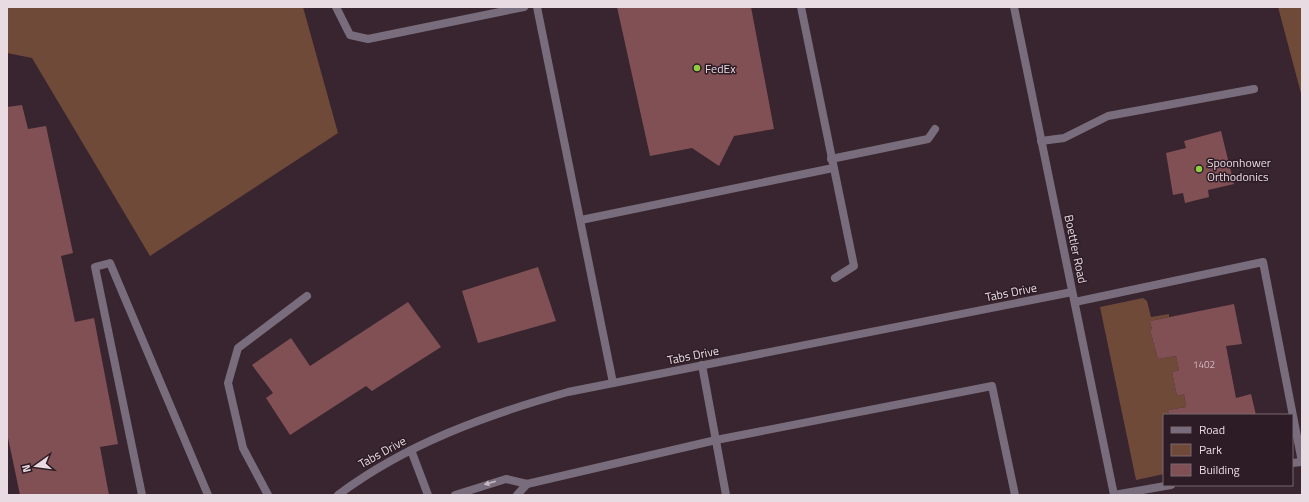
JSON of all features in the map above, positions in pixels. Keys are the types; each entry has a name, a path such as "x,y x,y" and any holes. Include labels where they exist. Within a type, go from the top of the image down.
{"street":[{"path":"336,7 350,35 368,39 524,7"},
{"path":"538,7 613,383"},
{"path":"801,7 854,266 835,278"},
{"name":"Boettler Road","path":"1014,7 1114,495"},
{"path":"1041,141 1064,138 1108,116 1254,88"},
{"path":"581,220 832,164 928,139 935,129"},
{"path":"1075,302 1264,262 1293,414"},
{"path":"142,495 95,267 110,264 208,495"},
{"name":"Tabs Drive","path":"338,495 362,477 411,450 473,422 520,405 568,392 1072,292"},
{"path":"268,495 243,448 228,383 238,348 307,296"},
{"path":"702,365 726,495"},
{"path":"455,495 506,479 527,484 716,440 992,386 1015,495"},
{"path":"1293,415 1302,462 1293,464"},
{"path":"411,450 428,495"},
{"path":"516,495 527,484"},
{"path":"1114,495 1165,486"}],"green space":[{"path":"7,7 303,7 338,133 150,256 32,58 7,53"},
{"path":"1278,7 1302,7 1302,97"},
{"path":"1143,298 1147,301 1151,317 1169,314 1169,317 1150,321 1152,329 1150,330 1158,359 1176,356 1179,370 1172,372 1177,396 1184,394 1186,407 1168,410 1169,414 1163,414 1163,474 1136,480 1100,307"}],"building":[{"name":"FedEx","path":"617,7 751,7 774,129 734,136 719,166 692,148 650,156"},
{"path":"22,105 28,129 46,126 73,253 61,256 75,322 94,318 118,444 100,447 109,495 20,495 7,433 7,107"},
{"name":"Spoonhower Orthodonics","path":"1221,131 1234,184 1208,190 1209,197 1185,203 1183,193 1173,195 1166,153 1186,148 1184,141"},
{"path":"538,267 556,321 478,343 462,291"},
{"path":"408,302 441,347 372,391 366,386 290,435 266,398 273,393 252,365 291,338 310,366"},
{"path":"1234,304 1242,344 1226,346 1236,398 1251,394 1256,414 1169,414 1168,410 1186,407 1184,394 1177,396 1172,372 1179,370 1176,356 1158,359 1150,330 1152,329 1150,321"}],"place":[{"name":"FedEx","path":"697,68"},
{"name":"Spoonhower Orthodonics","path":"1199,169"}]}
